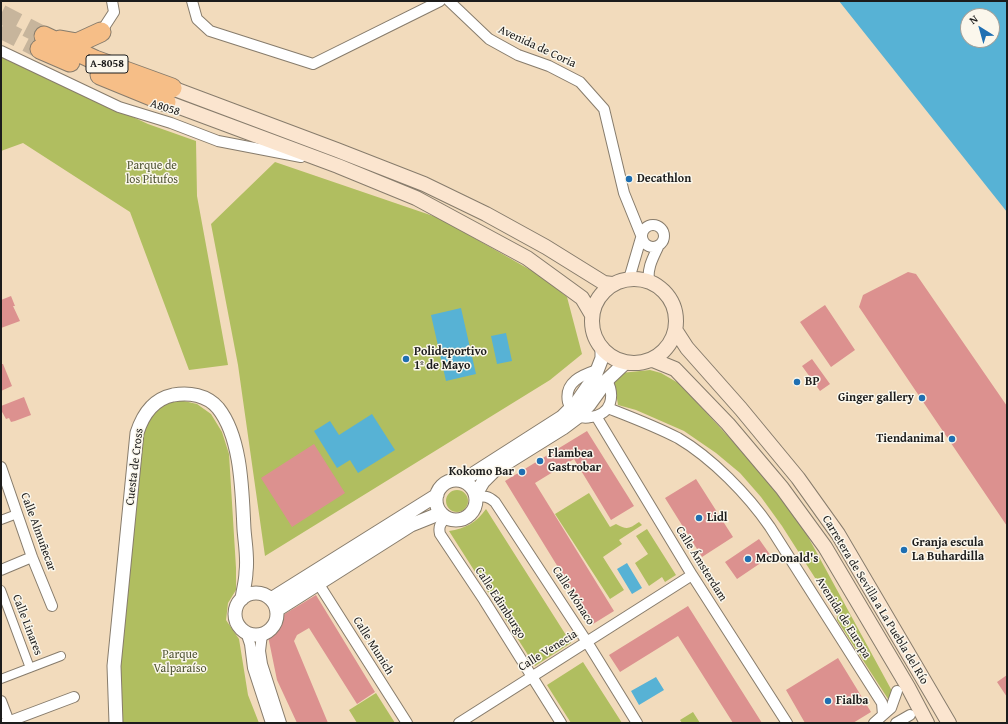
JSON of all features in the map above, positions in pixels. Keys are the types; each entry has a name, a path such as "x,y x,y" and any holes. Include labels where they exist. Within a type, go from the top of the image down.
{"highway":[{"name":"A-8058","path":"101,32 77,43 42,43 169,95"}],"main road":[{"name":"A-8058","path":"169,95 416,198 527,258 582,298 592,315 592,325 595,337 602,348 612,358 625,363"},
{"name":"A-8058","path":"169,95 337,150 424,184 486,214 546,247 604,283 612,284"},
{"path":"592,315 597,302 612,284 629,279 649,281 660,287 668,296 674,307 677,319 676,331 671,343 653,360 639,363 625,363"},
{"name":"Carretera de Sevilla a La Puebla del Río","path":"676,331 687,348 741,409 798,478 838,534 949,723"},
{"path":"653,360 675,368 728,424 782,488 825,547 908,687 927,723"}],"street":[{"path":"101,32 114,12 112,1"},
{"path":"192,1 197,19 210,31 313,64 440,1"},
{"name":"Avenida de Coria","path":"449,1 488,39 518,55 549,66 580,82 604,109 624,193 641,236"},
{"name":"A8058","path":"1,51 119,107 171,123 218,141 330,163"},
{"path":"629,279 643,230 651,225 656,225 664,234 664,239 653,257 648,274 649,281"},
{"path":"641,236 643,243 647,247 658,247"},
{"path":"476,496 470,485 462,481 455,480 446,483 439,489 436,502 438,508 444,515 452,520 458,520 469,516 476,506 476,496 483,482 494,471 563,428 575,412 577,402 598,370 602,358 602,348"},
{"path":"462,481 562,417 589,405 607,380 625,363"},
{"path":"575,412 586,418 603,413 608,408 611,399 611,389 607,380"},
{"name":"Cuesta de Cross","path":"116,723 114,666 137,432 146,412 162,399 181,394 201,396 217,408 228,426 240,471 247,571 242,599"},
{"name":"Avenida de Europa","path":"608,408 653,426 679,439 717,468 752,502 770,527 882,703 883,715"},
{"name":"Calle Ámsterdam","path":"596,416 692,575 786,723"},
{"name":"Calle Almuñecar","path":"1,467 32,557 52,606"},
{"path":"274,605 437,495"},
{"name":"Calle Mónaco","path":"476,496 489,497 495,502 587,642 637,723"},
{"path":"1,520 17,514"},
{"path":"274,605 318,583 411,525 444,515"},
{"name":"Calle Edimburgo","path":"444,515 440,523 440,534 561,723"},
{"path":"1,570 32,557"},
{"name":"Cuesta de Cross","path":"247,571 259,593"},
{"name":"Calle Venecia","path":"459,723 470,720 532,676 692,575"},
{"name":"Calle Munich","path":"318,583 407,723"},
{"name":"Calle Linares","path":"1,590 30,668"},
{"path":"259,593 266,595 274,605 276,621 271,629 262,634 253,635 246,632 238,624 236,616 237,606 242,599 250,594 259,593"},
{"path":"246,632 250,644 253,668 272,723"},
{"path":"262,634 260,651 262,664 282,723"},
{"path":"1,679 61,656"},
{"path":"874,723 891,708 897,691"},
{"path":"1,701 7,722 74,697"},
{"path":"896,723 910,715"}],"green space":[{"name":"Parque de los Pitufos","path":"1,56 148,124 196,141 197,196 228,365 189,370 130,212 23,143 1,151"},
{"name":"Polideportivo 1º de Mayo","path":"275,162 439,218 541,276 567,297 582,354 550,380 265,556 238,365 211,224"},
{"path":"650,370 661,373 680,384 759,470 791,512 806,533 892,691 890,702 837,620 838,614 782,526 761,497 740,473 716,453 684,431 636,410 618,405 614,380 621,373"},
{"name":"Parque Valparaíso","path":"175,399 197,404 211,414 222,432 229,454 236,590 228,603 226,620 239,639 248,695 259,723 120,723 118,668 143,433 151,416 163,405"},
{"path":"457,490 465,493 468,501 465,509 457,512 449,509 446,501 449,493"},
{"path":"589,493 610,527 616,524 628,528 639,522 642,525 619,540 622,544 603,557 624,590 610,599 555,514"},
{"path":"486,509 571,643 535,666 449,531 460,529 470,524 479,518"},
{"path":"647,529 676,575 665,582 662,577 649,586 635,563 648,554 636,536"},
{"path":"583,662 622,723 571,723 547,685"},
{"path":"376,693 395,723 357,723 349,710"},
{"path":"693,712 700,723 682,723 680,720"}],"water":[{"path":"839,1 1007,1 1007,212"},
{"path":"461,308 476,374 446,381 431,315"},
{"path":"506,333 512,361 497,364 491,336"},
{"path":"372,414 395,450 358,473 350,460 337,468 314,431 330,421 339,435"},
{"path":"627,563 642,588 632,594 617,569"},
{"path":"656,677 664,690 639,705 631,691"}],"building":[{"path":"908,272 916,274 1007,406 1007,526 859,307 863,295"},
{"path":"11,296 15,306 13,306 20,321 1,328 1,300"},
{"path":"825,305 855,350 831,367 800,322"},
{"path":"812,359 830,384 820,391 802,366"},
{"path":"1,364 3,364 12,386 1,391"},
{"path":"24,397 31,415 11,422 9,418 6,419 1,410 1,406"},
{"path":"587,431 634,506 611,520 574,459 535,483 614,611 593,624 505,481"},
{"path":"314,444 345,493 292,527 261,478"},
{"name":"Lidl","path":"696,479 733,537 702,557 665,498"},
{"name":"McDonald's","path":"759,539 771,556 737,579 725,562"},
{"path":"316,595 375,692 357,704 309,628 297,635 294,641 328,723 297,723 277,680 268,636 277,627 283,615"},
{"path":"688,606 762,723 733,723 678,636 620,672 609,655"},
{"name":"Fialba","path":"838,658 871,712 853,723 805,723 786,690"},
{"path":"1007,675 1007,697 997,682"}],"tunnel":[{"path":"1,14 44,36"},
{"path":"1,29 40,49"}],"place":[{"name":"Decathlon","path":"629,179"},
{"name":"Polideportivo 1º de Mayo","path":"406,359"},
{"name":"BP","path":"797,382"},
{"name":"Ginger gallery","path":"922,398"},
{"name":"Tiendanimal","path":"952,439"},
{"name":"Flambea Gastrobar","path":"540,461"},
{"name":"Kokomo Bar","path":"522,472"},
{"name":"Lidl","path":"699,518"},
{"name":"Granja escula La Buhardilla","path":"904,550"},
{"name":"McDonald's","path":"748,559"},
{"name":"Fialba","path":"828,701"}]}
